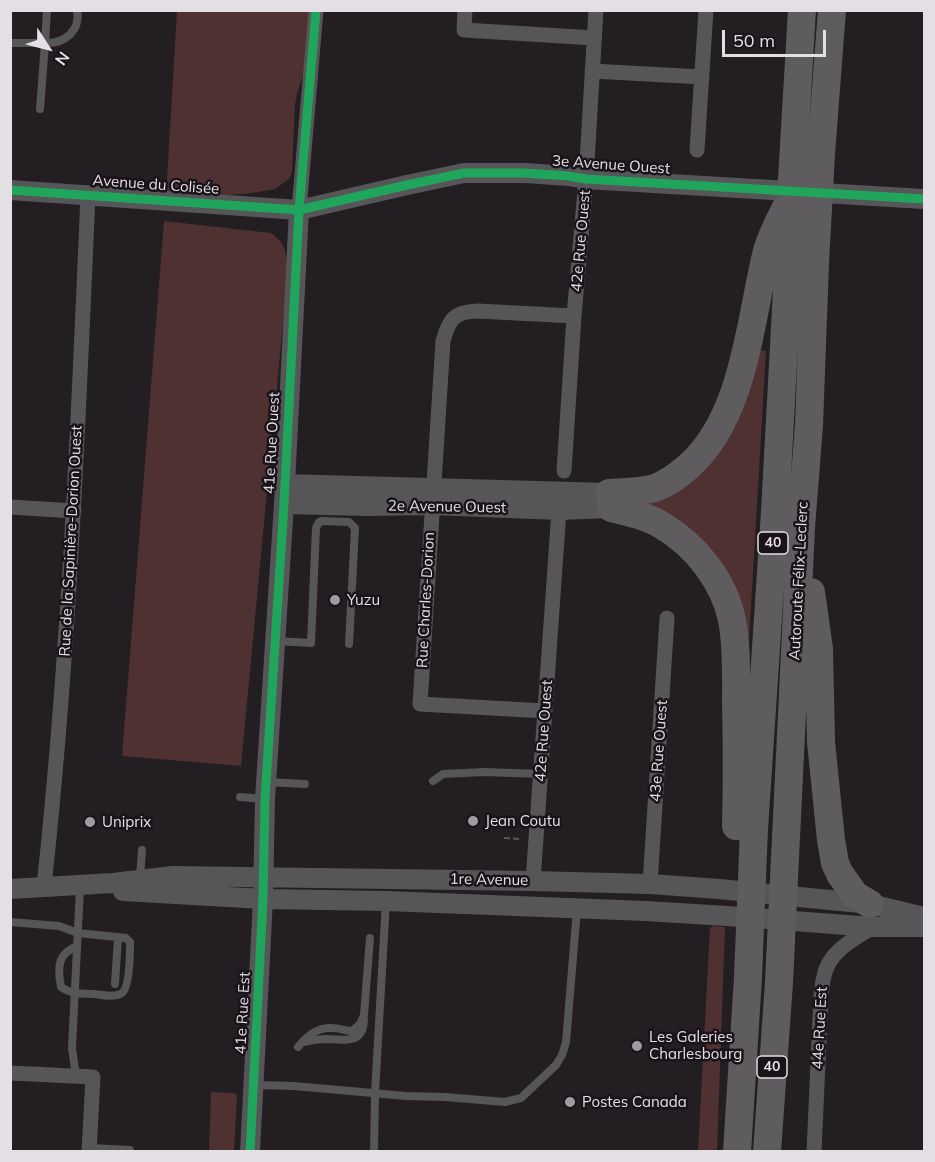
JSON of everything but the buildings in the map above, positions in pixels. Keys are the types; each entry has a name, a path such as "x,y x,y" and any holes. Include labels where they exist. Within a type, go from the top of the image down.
{"highway":[{"name":"Autoroute Félix-Leclerc","path":"767,1152 801,528 809,425 815,264 807,151 802,10"},
{"name":"Autoroute Félix-Leclerc","path":"745,831 775,513 778,251 791,196 807,151 832,10"},
{"path":"610,501 632,492 655,488 677,477 700,456 727,409 778,251"},
{"path":"610,501 661,525 683,540 706,564 724,592 732,620 737,775 745,831 739,980 723,1152"},
{"path":"801,528 819,649 821,742 831,840 840,874 872,916"},
{"name":"40","path":"737,1152 739,980"}],"street":[{"name":"41e Rue Ouest","path":"263,876 266,790 285,494 298,210 316,10"},
{"path":"465,10 464,30 594,38"},
{"name":"42e Rue Ouest","path":"564,471 596,10"},
{"path":"697,150 706,10"},
{"path":"592,71 702,77"},
{"name":"3e Avenue Ouest","path":"298,210 464,173 525,173 586,179 924,199"},
{"name":"Avenue du Colisée","path":"10,190 298,210"},
{"name":"Rue de la Sapinière-Dorion Ouest","path":"48,886 74,510 88,195"},
{"name":"Rue Charles-Dorion","path":"545,711 420,704 443,341 447,326 453,318 464,312 477,310 574,316"},
{"name":"2e Avenue Ouest","path":"285,494 368,506 433,497 610,501"},
{"name":"2e Avenue Ouest","path":"433,497 559,510 610,501"},
{"path":"10,507 74,510"},
{"name":"42e Rue Ouest","path":"533,881 559,510"},
{"name":"43e Rue Ouest","path":"650,884 667,618"},
{"name":"1re Avenue","path":"10,888 113,883 173,876 650,884 719,889 924,927"},
{"name":"41e Rue Est","path":"250,1152 263,876"},
{"name":"1re Avenue","path":"48,886 263,899 387,901 727,915 924,917"},
{"name":"44e Rue Est","path":"814,1152 821,996 824,975 831,959 872,916"},
{"path":"10,1073 93,1077 90,1150"}],"lane":[{"path":"40,109 47,10"},
{"path":"10,43 57,43 73,31 77,23 77,10"},
{"path":"276,641 311,643 316,528 321,521 349,522 355,528 349,644"},
{"path":"433,781 443,774 484,772 540,774"},
{"path":"240,796 305,784"},
{"path":"139,880 142,850"},
{"path":"76,1076 72,1048 80,888"},
{"path":"374,1152 375,1093 387,901"},
{"path":"254,1085 505,1102 521,1098 556,1065 566,1042 577,909"},
{"path":"10,922 58,926 78,933 126,938 130,942 128,982 122,993 114,996 75,993 61,987 59,978 63,954 77,946"},
{"path":"115,984 118,936"},
{"path":"299,1045 316,1031 332,1028 352,1031 360,1024 364,1015 370,938"},
{"path":"90,1150 130,1150"}],"path":[{"path":"504,838 536,839"}],"shaded area":[{"path":"177,11 313,11 311,52 295,105 292,172 289,179 275,189 217,196 166,196"},
{"path":"164,221 271,233 282,245 287,258 288,270 241,766 122,756"},
{"path":"756,350 766,351 749,641 741,641 735,605 630,500 658,496"},
{"path":"725,927 717,1151 698,1151 710,928"},
{"path":"211,1092 237,1095 234,1151 209,1151"}],"cycle path":[{"path":"250,1152 263,899 265,799 284,504 299,210 316,10"},
{"path":"10,190 299,210 464,173 525,173 586,179 924,199"}],"place":[{"name":"Yuzu","path":"335,600"},
{"name":"Jean Coutu","path":"473,821"},
{"name":"Uniprix","path":"90,822"},
{"name":"Les Galeries Charlesbourg","path":"637,1046"},
{"name":"Postes Canada","path":"570,1102"}]}
